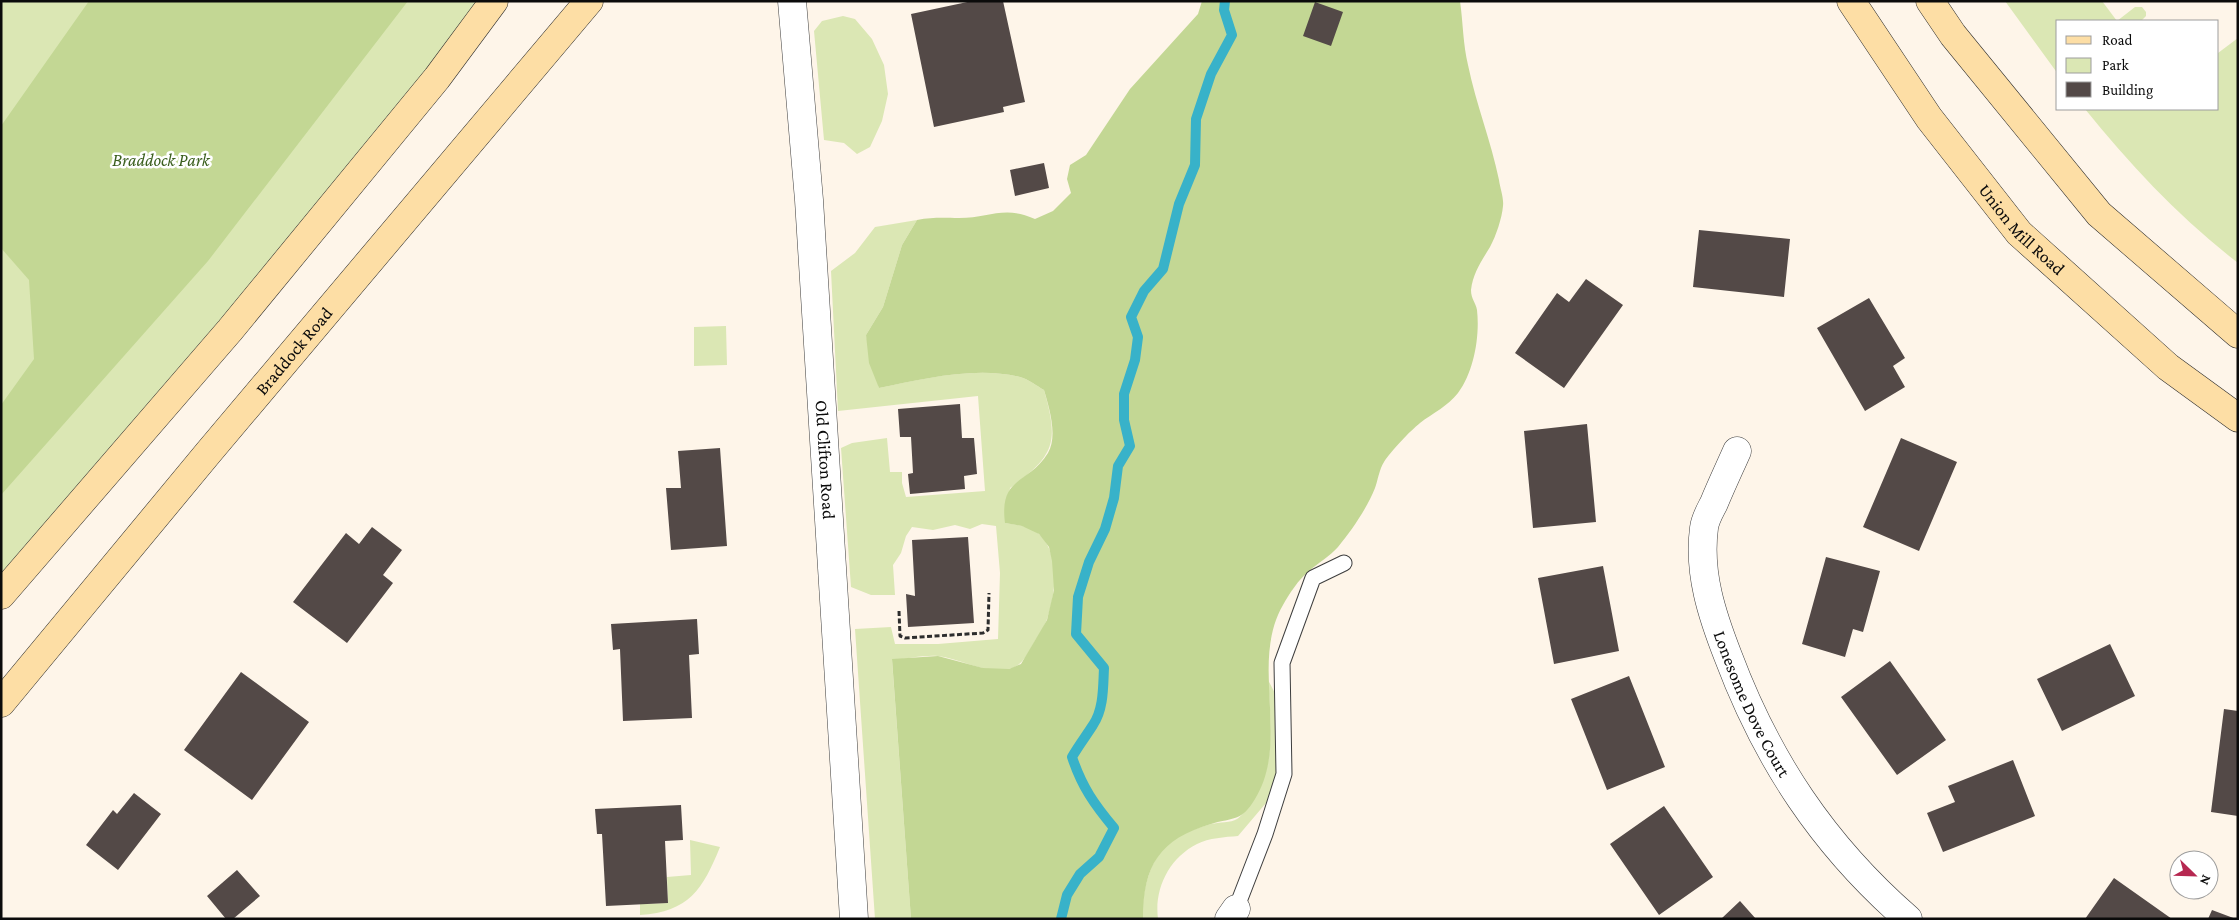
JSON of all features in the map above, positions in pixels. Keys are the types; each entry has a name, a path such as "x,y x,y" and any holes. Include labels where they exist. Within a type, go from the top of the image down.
{"main road":[{"path":"1,596 230,330 436,78 494,1"},
{"name":"Braddock Road","path":"1,703 215,445 589,1"},
{"name":"Union Mill Road","path":"1851,1 1929,118 2019,233 2168,367 2238,418"},
{"path":"1930,1 1953,35 2099,214 2238,334"}],"street":[{"name":"Old Clifton Road","path":"792,1 809,200 854,919"},
{"name":"Lonesome Dove Court","path":"1737,451 1704,525 1703,575 1714,620 1745,702 1793,790 1847,859 1885,899 1908,919"}],"lane":[{"path":"1233,914 1260,849 1284,774 1282,663 1313,578 1344,563"}],"path":[{"path":"899,611 900,636 905,638 983,633 988,630 990,623 989,593"}],"green space":[{"name":"Braddock Park","path":"1,1 492,1 1,609"},
{"name":"Braddock Park","path":"89,1 408,1 208,261 1,495 1,405 34,359 29,280 1,248 1,126"},
{"path":"1202,1 1460,1 1466,57 1496,165 1503,203 1496,232 1472,284 1471,293 1476,308 1478,331 1472,364 1464,384 1454,398 1425,419 1387,457 1381,468 1372,496 1354,526 1335,550 1302,578 1285,601 1274,628 1269,652 1270,752 1265,776 1255,799 1245,812 1236,818 1193,830 1167,846 1151,869 1146,883 1143,919 911,919 892,659 938,656 983,668 1009,669 1021,664 1047,620 1054,590 1052,561 1049,547 1039,534 1022,526 1005,523 1004,508 1006,497 1011,489 1032,471 1048,453 1051,446 1052,430 1044,390 1020,377 1003,374 967,373 879,388 869,363 866,335 883,307 902,245 917,220 970,217 997,213 1014,213 1035,219 1053,211 1071,193 1067,179 1070,165 1086,155 1130,89 1198,14"},
{"path":"2005,1 2102,1 2116,20 2056,20 2056,71"},
{"path":"2135,7 2142,7 2146,12 2146,16 2142,20 2118,20"},
{"path":"843,16 855,19 872,39 884,65 888,94 882,121 870,147 857,154 844,143 824,140 814,31 822,21"},
{"path":"2238,38 2238,263 2176,210 2086,110 2219,110 2219,52"},
{"path":"917,220 902,245 883,307 866,335 879,388 949,375 985,373 1020,377 1044,390 1051,423 1052,436 1050,446 1036,466 1010,488 1005,523 1023,526 1040,535 1051,553 1054,587 1053,598 1044,626 1026,657 1013,668 991,670 938,656 892,660 911,919 875,919 855,629 891,627 895,644 938,644 998,639 1000,573 996,526 982,524 970,529 955,525 933,530 912,527 906,536 901,553 893,565 895,595 871,595 851,587 841,448 852,443 887,438 890,472 902,472 902,483 906,497 985,491 978,396 838,411 831,271 855,253 875,227"},
{"path":"726,326 727,365 694,366 694,327"},
{"path":"1268,680 1278,699 1279,762 1275,787 1266,803 1238,836 1202,842 1179,857 1171,866 1161,886 1157,908 1158,919 1143,919 1144,898 1149,875 1158,855 1165,847 1177,837 1191,830 1237,819 1257,794 1268,764 1270,747 1271,730"},
{"path":"690,840 720,847 714,862 700,886 692,896 671,909 640,915 640,904 668,903 667,877 691,875"}],"building":[{"path":"972,1 1003,1 1025,102 1003,107 1004,112 934,127 911,14"},
{"path":"1315,2 1343,12 1331,46 1303,36"},
{"path":"1044,163 1049,188 1015,196 1010,170"},
{"path":"1699,230 1790,239 1784,297 1693,287"},
{"path":"1586,279 1623,305 1564,388 1515,353 1557,293 1569,302"},
{"path":"1869,298 1905,358 1893,366 1905,387 1865,411 1817,328"},
{"path":"960,404 962,438 974,438 977,474 964,476 965,489 910,494 908,474 913,473 911,437 900,437 898,409"},
{"path":"1587,424 1596,522 1533,528 1524,431"},
{"path":"1901,438 1957,462 1919,551 1863,527"},
{"path":"720,448 727,546 671,550 666,488 681,488 678,451"},
{"path":"372,527 402,550 383,575 393,583 347,643 293,602 346,533 359,544"},
{"path":"968,537 974,623 908,627 906,594 915,596 912,540"},
{"path":"1826,557 1880,571 1863,632 1853,629 1845,657 1802,644"},
{"path":"1603,566 1619,651 1554,664 1538,578"},
{"path":"697,619 699,654 689,655 692,718 623,721 620,649 613,650 611,624"},
{"path":"2110,644 2135,696 2062,731 2037,679"},
{"path":"1890,661 1946,740 1897,775 1841,697"},
{"path":"241,672 309,722 252,800 184,750"},
{"path":"1629,676 1665,767 1607,790 1571,699"},
{"path":"2224,709 2238,711 2238,816 2211,812"},
{"path":"2013,760 2035,816 1943,852 1927,813 1955,802 1948,786"},
{"path":"134,793 161,814 118,870 86,845 113,810 117,814"},
{"path":"681,805 683,840 665,841 668,903 606,906 602,834 597,834 595,809"},
{"path":"1664,806 1713,877 1659,915 1610,844"},
{"path":"237,870 260,896 233,919 226,919 207,896"},
{"path":"2114,878 2172,919 2085,919"},
{"path":"1740,901 1756,919 1721,919"},
{"path":"2212,910 2236,919 2208,919"}],"waterway":[{"path":"1061,919 1067,895 1080,874 1099,857 1114,828 1089,795 1072,757 1097,719 1102,697 1104,668 1076,634 1078,597 1089,562 1105,529 1114,498 1118,466 1130,446 1124,420 1124,394 1135,360 1138,337 1131,317 1144,291 1163,269 1179,204 1195,165 1196,119 1211,74 1232,35 1224,10 1225,1"}]}
